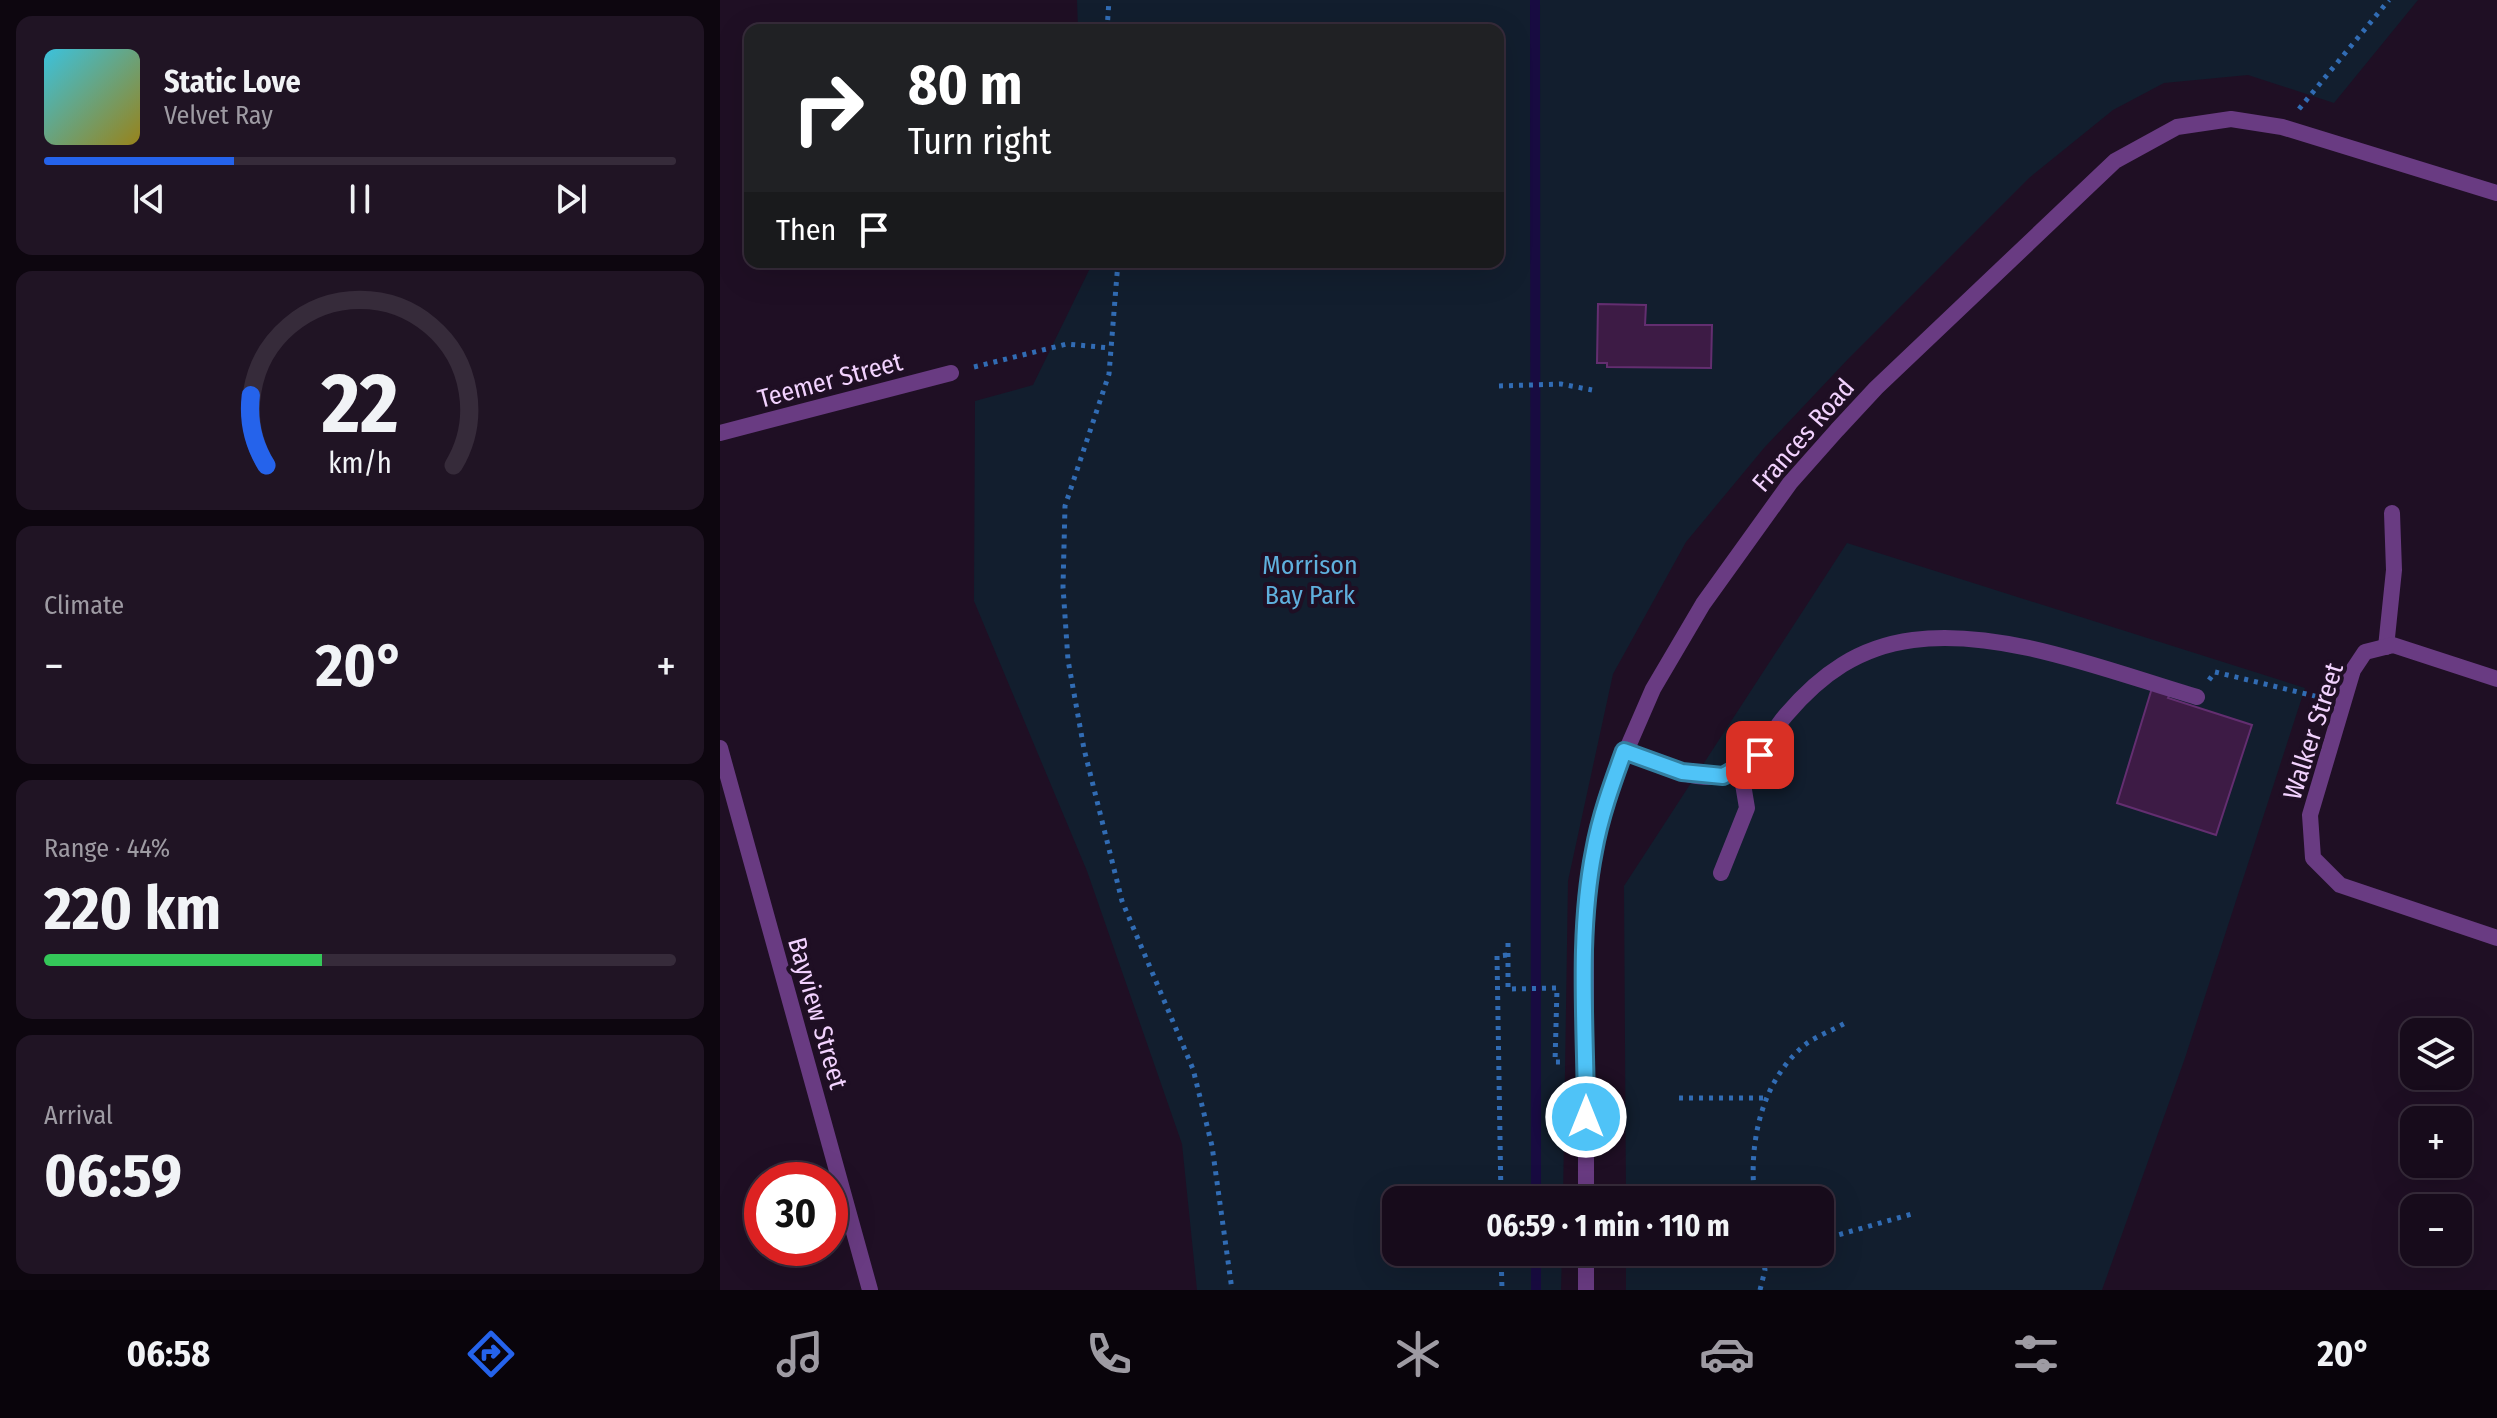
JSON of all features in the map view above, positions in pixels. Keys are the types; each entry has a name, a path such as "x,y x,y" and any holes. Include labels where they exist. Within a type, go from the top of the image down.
{"street":[{"name":"Frances Road","path":"1586,1186 1586,913 1593,853 1607,795 1653,689 1703,604 1790,483 1876,388 2115,161 2177,127 2231,119 2282,127 2497,193"},
{"name":"Teemer Street","path":"720,433 951,373"},
{"path":"2392,513 2394,570 2389,646 2497,679"},
{"path":"1624,751 1682,772 1723,776 1760,755 1785,716 1818,682 1855,654 1913,640 1965,639 2035,651 2197,697"},
{"name":"Walker Street","path":"2389,646 2365,652 2353,670 2310,815 2313,858 2340,885 2497,938"},
{"name":"Bayview Street","path":"720,748 870,1290"},
{"path":"1721,873 1747,808 1740,766"},
{"path":"1586,1266 1586,1290"}],"path":[{"path":"1107,24 1109,0"},
{"path":"2282,127 2332,73 2389,0"},
{"path":"1117,268 1109,374 1065,506 1063,587 1068,660 1084,749 1122,901 1193,1069 1212,1146 1232,1290"},
{"path":"951,373 1067,344 1110,348"},
{"path":"1499,386 1561,384 1592,390"},
{"path":"2215,672 2306,692"},
{"path":"1508,943 1508,989 1557,988"},
{"path":"1501,1186 1497,956 1508,955"},
{"path":"1753,1186 1751,1170 1756,1126 1773,1085 1805,1045 1845,1023"},
{"path":"1679,1098 1768,1098"},
{"path":"1834,1236 1912,1214"},
{"path":"1501,1266 1502,1290"},
{"path":"1760,1290 1764,1266"}],"green space":[{"name":"Morrison Bay Park","path":"1077,0 2418,0 2334,103 2248,75 2164,83 2113,110 2029,178 1849,358 1764,448 1686,542 1613,674 1568,881 1563,1186 1382,1186 1382,1266 1562,1266 1561,1290 1197,1290 1182,1144 1087,871 974,601 975,401 1033,385 1090,268 1504,268 1504,24 1078,24"},
{"path":"1847,543 2305,688 2185,1058 2102,1290 1626,1290 1626,1266 1834,1266 1834,1186 1626,1186 1624,886"}],"building":[{"path":"1598,304 1646,305 1645,325 1712,325 1711,368 1607,367 1607,363 1597,363"},
{"path":"2152,688 2170,694 2168,698 2252,725 2216,835 2117,803"}],"waterway":[{"path":"1535,0 1536,1186"},
{"path":"1536,1266 1536,1290"}],"route":[{"path":"1586,1117 1586,913 1593,853 1607,795 1624,751 1682,772 1723,776 1760,755"}]}
